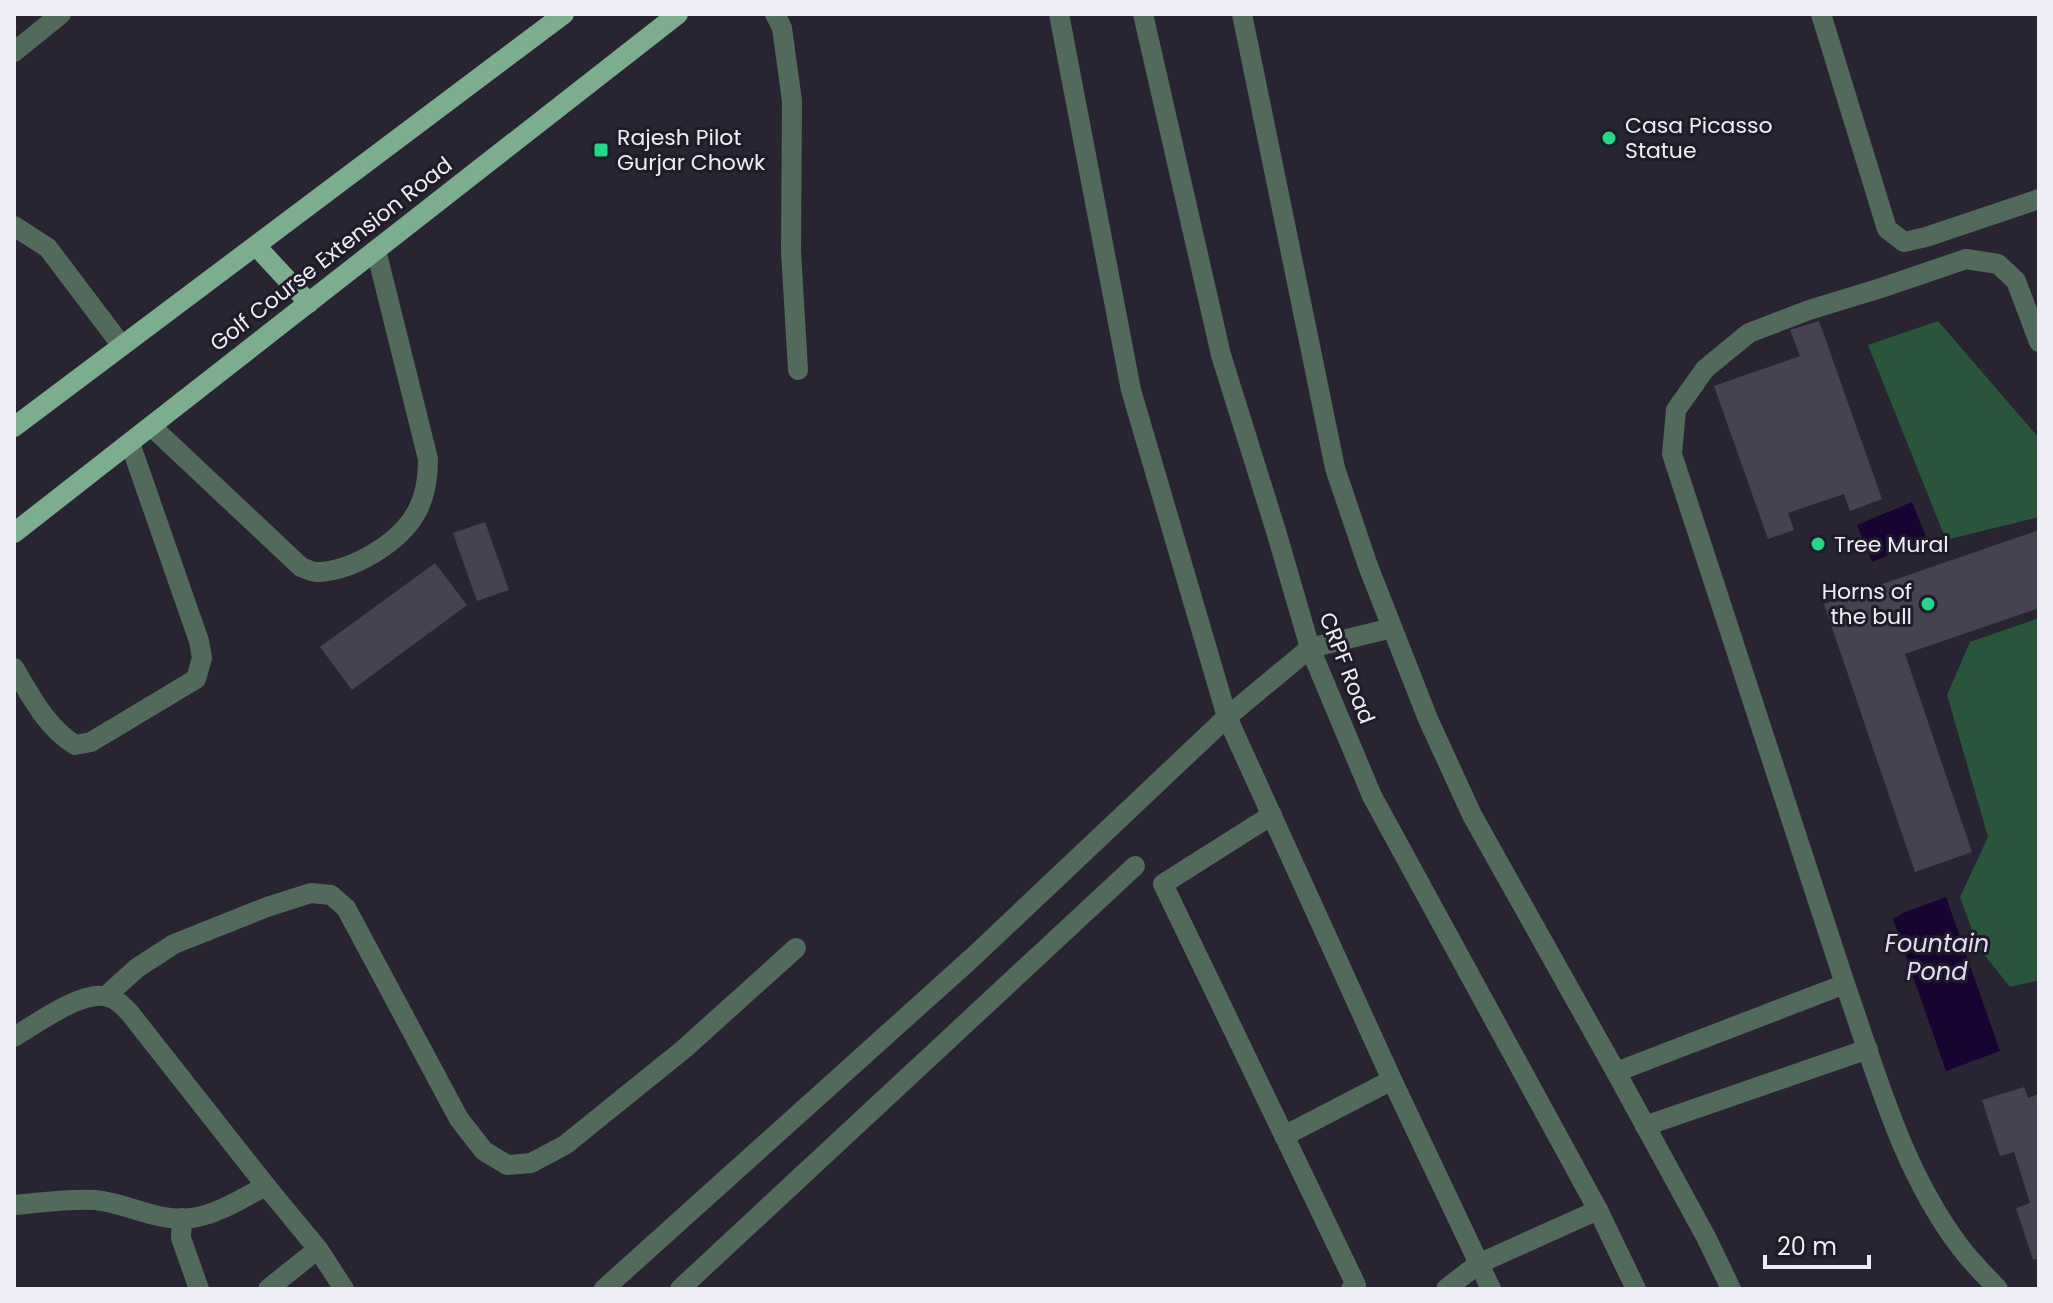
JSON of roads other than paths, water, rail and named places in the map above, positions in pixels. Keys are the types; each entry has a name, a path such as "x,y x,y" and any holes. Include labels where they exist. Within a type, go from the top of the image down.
{"main road":[{"path":"14,427 564,14"},
{"name":"Golf Course Extension Road","path":"14,533 678,14"},
{"path":"256,246 309,303"}],"street":[{"path":"14,52 61,14"},
{"path":"775,14 782,28 792,101 791,251 798,370"},
{"path":"1059,14 1131,390 1227,717 1491,1289"},
{"name":"CRPF Road","path":"1143,14 1221,355 1310,648 1372,796 1598,1210 1636,1289"},
{"path":"1242,14 1335,468 1368,566 1428,719 1472,815 1616,1072 1731,1289"},
{"path":"1821,14 1887,229 1904,242 2039,199"},
{"path":"14,226 48,248 122,346"},
{"path":"151,426 301,567 316,573 337,569 375,554 401,532 417,513 428,481 428,459 376,250"},
{"path":"1998,1289 1961,1249 1925,1194 1904,1149 1845,984 1672,454 1676,410 1705,369 1749,333 1809,310 1966,259 1998,264 2016,281 2039,342"},
{"path":"14,668 48,722 75,745 91,742 196,679 202,658 199,641 130,443"},
{"path":"604,1289 973,957 1227,717 1310,648 1392,628"},
{"path":"1272,815 1163,884 1356,1285 1351,1289"},
{"path":"680,1289 1135,866"},
{"path":"106,996 137,968 174,944 281,902 311,893 331,895 346,908 459,1119 484,1151 507,1165 531,1163 565,1145 684,1049 796,948"},
{"path":"1616,1072 1845,984"},
{"path":"14,1037 76,1001 91,996 106,996 118,1002 318,1249 344,1289"},
{"path":"1645,1126 1868,1049"},
{"path":"1284,1136 1392,1080"},
{"path":"14,1205 94,1200 167,1218 191,1218 217,1211 266,1186"},
{"path":"1446,1289 1478,1264 1598,1210"},
{"path":"182,1218 181,1238 199,1289"},
{"path":"268,1289 318,1249"}],"water":[{"path":"1912,502 1927,539 1872,562 1857,525"},
{"name":"Fountain Pond","path":"1946,897 2000,1051 1946,1071 1893,919"}],"place":[{"name":"Casa Picasso Statue","path":"1609,138"},
{"name":"Rajesh Pilot Gurjar Chowk","path":"601,150"},
{"name":"Tree Mural","path":"1818,544"},
{"name":"Horns of the bull","path":"1928,604"}]}
